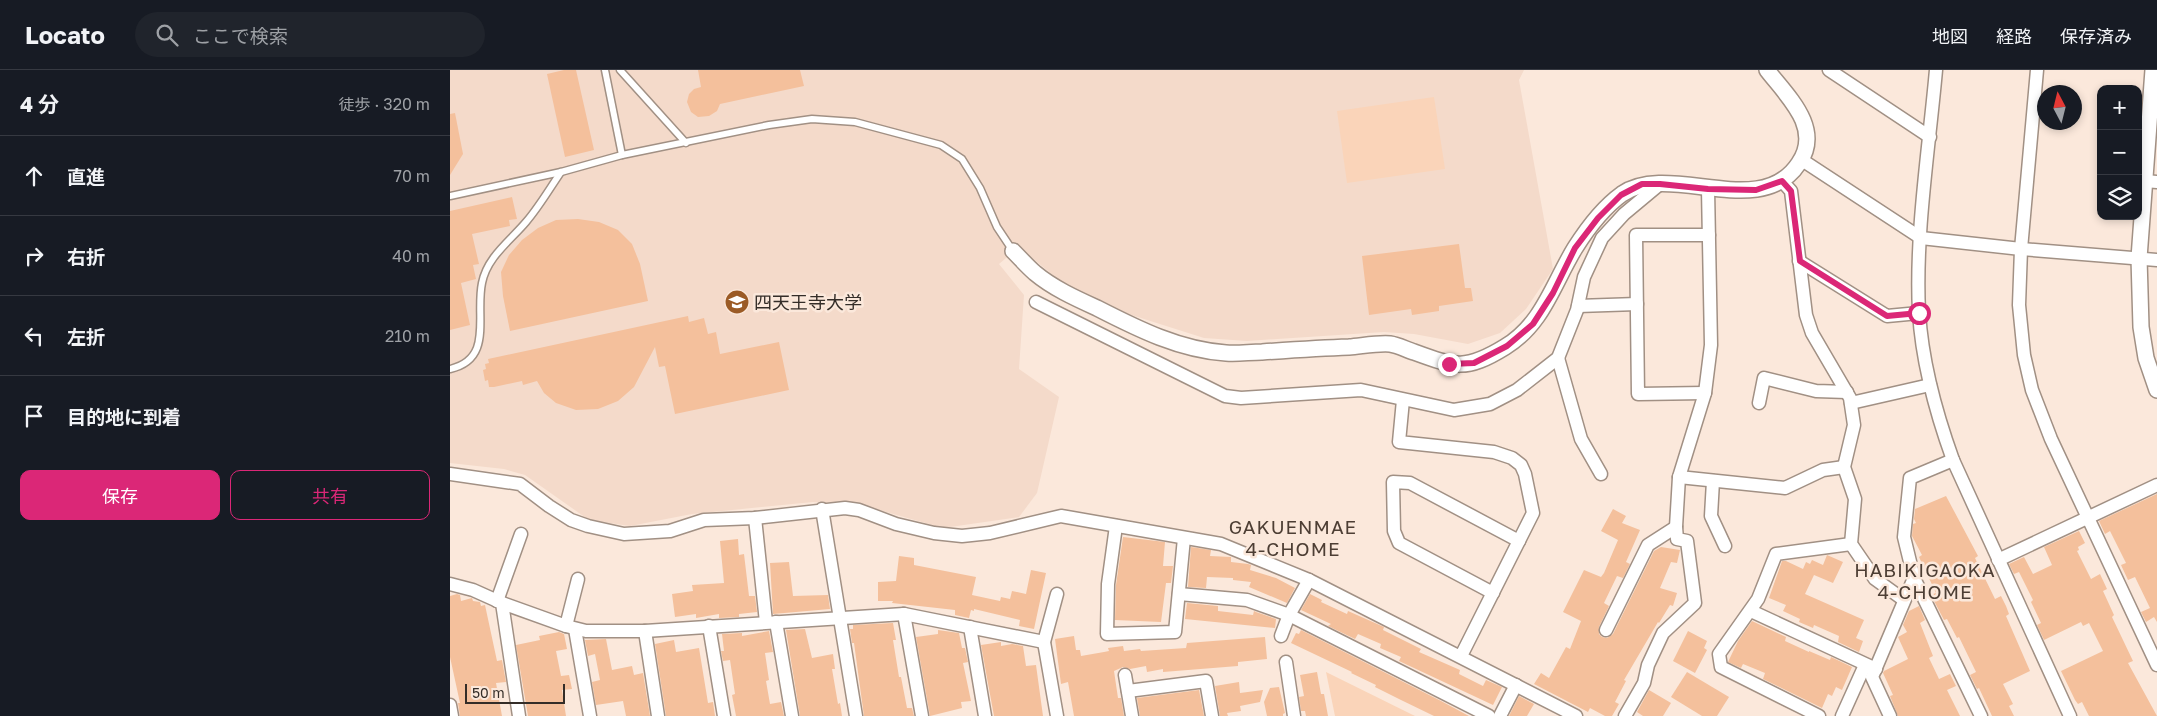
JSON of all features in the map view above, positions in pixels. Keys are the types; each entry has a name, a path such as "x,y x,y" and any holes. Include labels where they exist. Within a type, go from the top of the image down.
{"street":[{"path":"1013,251 1034,272 1056,288 1155,336 1197,349 1227,353 1391,344 1449,364 1474,363 1507,346 1533,324 1553,293 1575,248 1598,218 1621,195 1642,184 1708,189 1756,190 1782,181 1794,171 1802,160 1807,142 1807,128 1798,109 1766,70"},
{"path":"1829,70 1930,137"},
{"path":"1936,70 1921,238 1919,313 1930,385 1941,428 1953,460 2070,716"},
{"path":"2037,70 2021,249 2019,305 2024,355 2032,390 2051,439 2157,665"},
{"path":"2154,70 2151,182 2139,258 2141,327 2146,358 2157,390"},
{"path":"1802,160 1921,238 2021,249 2157,260"},
{"path":"1782,181 1791,191 1806,315 1812,333 1849,397 1854,425 1844,467 1856,499 1851,544 1875,579 1904,600"},
{"path":"1036,302 1225,396 1241,398 1361,390 1454,410 1490,404 1516,390 1558,358 1578,306 1584,277 1602,238 1624,214 1660,184"},
{"path":"1625,716 1644,683 1648,665 1663,633 1695,603 1688,541 1677,539 1676,527 1679,477 1705,393 1711,345 1708,189"},
{"path":"1705,393 1638,394 1636,235 1709,235"},
{"path":"1800,261 1887,316 1919,313"},
{"path":"1578,306 1637,304"},
{"path":"1558,358 1581,439 1601,474"},
{"path":"1759,403 1764,378 1849,397 1930,385"},
{"path":"1403,400 1399,442 1494,452 1512,458 1521,465 1533,513 1461,656"},
{"path":"1953,460 1910,478 1904,537 1914,578 1981,716"},
{"path":"1679,477 1785,488 1822,470 1844,467"},
{"path":"450,474 520,484 571,520 602,530 624,534 670,531 704,520 754,518 845,508 859,510 916,530 962,536 990,533 1061,516 1221,544 1309,580 1576,716"},
{"path":"1713,481 1711,516 1725,546"},
{"path":"1493,594 1399,543 1394,531 1393,482 1410,483 1519,541"},
{"path":"1998,560 2157,485"},
{"path":"822,510 856,716"},
{"path":"754,518 772,622 792,716"},
{"path":"1116,526 1108,584 1107,634 1175,632 1184,538"},
{"path":"1606,630 1648,545 1676,527"},
{"path":"519,716 499,602 521,534"},
{"path":"1819,716 1721,667 1719,654 1751,611 1776,554 1851,544"},
{"path":"1842,716 1871,667 1914,578"},
{"path":"578,579 570,628 590,716"},
{"path":"1281,636 1289,615 1309,580"},
{"path":"450,584 473,590 499,602 586,632 644,631 904,614 1044,642"},
{"path":"1057,594 1044,642 1057,716"},
{"path":"1179,594 1248,600 1289,615 1489,716"},
{"path":"1751,611 1871,667"},
{"path":"904,614 922,716"},
{"path":"709,626 724,716"},
{"path":"970,627 985,716"},
{"path":"644,631 658,716"},
{"path":"1286,662 1294,716"},
{"path":"1871,667 1872,677 1890,716"},
{"path":"1125,675 1132,716"},
{"path":"1128,691 1206,681 1212,716"},
{"path":"1500,716 1516,685"},
{"path":"450,705 452,716"}],"lane":[{"path":"604,70 622,155"},
{"path":"620,70 686,143"},
{"path":"450,196 561,172 622,155 769,125 812,119 855,122 942,144 962,159 980,188 997,227 1013,251"},
{"path":"450,369 461,366 475,356 480,342 479,314 482,281 493,256 527,221 561,172"}],"shaded area":[{"name":"四天王寺大学","path":"450,70 1524,70 1519,80 1553,269 1526,309 1500,333 1468,344 1414,334 1384,332 1247,341 1204,338 1122,312 1060,281 1019,247 999,264 1024,295 1019,369 1059,397 1037,493 1019,517 943,528 865,506 813,502 692,514 630,526 589,520 525,475 504,469 450,463"},
{"path":"1434,97 1445,169 1347,183 1337,111"},
{"path":"1326,672 1415,716 1335,716"}],"building":[{"path":"564,70 576,70 594,150 565,157 547,74"},
{"path":"698,70 800,70 804,86 720,104 717,111 709,116 698,117 691,112 687,102 689,94 694,89 701,87"},
{"path":"455,113 463,154 450,175 450,114"},
{"path":"512,197 517,219 509,220 510,226 472,234 479,264 473,265 476,279 461,283 470,325 450,330 450,211"},
{"path":"578,219 599,222 618,230 632,244 640,264 648,301 510,331 503,296 501,272 509,255 522,240 538,228 556,220"},
{"path":"1459,244 1465,288 1471,288 1473,301 1439,306 1439,311 1412,315 1411,309 1369,315 1362,256"},
{"path":"688,316 689,322 704,318 708,334 716,332 720,354 779,342 789,390 675,414 665,366 659,367 655,347 634,387 618,401 598,409 576,410 556,403 544,393 537,381 523,385 522,381 489,387 488,380 485,381 483,370 486,369 485,364 489,363 488,359"},
{"path":"2157,494 2157,622 2154,617 2146,622 2141,612 2150,608 2135,577 2128,580 2121,565 2126,563 2110,531 2105,534 2099,521"},
{"path":"1946,496 1978,556 1975,558 1995,599 2001,596 2006,606 2009,614 2006,616 2030,671 2003,684 2013,704 2009,706 2014,716 1992,716 1979,688 1977,689 1970,675 1976,672 1959,637 1957,638 1947,619 1944,620 1933,599 1935,598 1933,594 1936,593 1919,557 1922,555 1912,536 1913,524 1916,523 1914,519 1915,509"},
{"path":"1613,509 1626,516 1622,523 1640,530 1626,562 1630,564 1623,578 1617,576 1604,603 1609,606 1599,627 1599,634 1602,637 1607,638 1613,634 1654,551 1661,547 1680,550 1677,563 1671,562 1660,588 1677,593 1673,606 1670,605 1658,622 1624,680 1626,681 1615,702 1619,704 1612,716 1605,716 1590,708 1588,712 1534,684 1541,673 1549,678 1566,647 1570,649 1581,621 1563,612 1584,570 1601,577 1604,573 1618,540 1601,531"},
{"path":"2079,531 2085,543 2078,547 2079,550 2077,551 2091,579 2100,574 2107,589 2103,591 2114,615 2112,617 2133,661 2128,663 2157,716 2089,716 2082,702 2078,704 2075,700 2061,671 2103,651 2089,623 2083,626 2081,622 2044,640 2037,625 2041,623 2031,602 2033,600 2019,572 2014,574 2009,564 2024,557 2033,574 2052,565 2044,547"},
{"path":"1123,537 1165,542 1163,566 1173,566 1171,583 1166,583 1161,622 1115,620 1116,585"},
{"path":"738,539 739,555 744,554 749,596 755,596 757,612 739,614 739,617 719,618 719,614 696,618 696,614 675,617 672,594 693,591 692,585 724,583 720,541"},
{"path":"1191,547 1211,550 1210,556 1231,557 1231,562 1251,565 1250,570 1276,578 1295,588 1287,603 1249,587 1251,582 1233,580 1233,578 1207,577 1206,588 1188,587"},
{"path":"1827,555 1843,562 1833,583 1814,575 1805,594 1864,620 1856,638 1863,641 1859,652 1838,642 1839,636 1814,625 1813,628 1799,622 1800,619 1783,611 1786,605 1769,598 1782,561 1803,569 1806,562 1810,564 1812,560 1823,565"},
{"path":"899,556 914,558 914,565 976,577 972,595 1000,601 1001,597 1010,599 1012,591 1026,594 1031,570 1046,573 1034,629 1019,626 1020,620 974,609 974,611 971,610 969,618 955,615 955,610 892,603 893,601 878,601 878,582 896,581"},
{"path":"789,562 793,596 828,595 830,609 773,614 770,563"},
{"path":"1310,594 1322,600 1321,602 1347,614 1348,611 1384,627 1383,630 1421,649 1419,652 1460,670 1459,674 1483,686 1486,680 1502,687 1493,705 1399,661 1401,657 1380,648 1381,644 1358,634 1355,639 1328,626 1331,624 1301,610"},
{"path":"460,595 461,601 472,598 473,601 480,602 481,606 485,605 497,661 502,660 506,682 496,683 502,716 460,716 458,703 460,703 450,657 450,596"},
{"path":"1187,603 1218,606 1218,611 1253,615 1254,611 1276,619 1275,628 1185,619"},
{"path":"1919,606 1925,620 1920,623 1933,656 1929,658 1939,679 1950,674 1956,686 1947,690 1960,716 1898,716 1890,696 1893,695 1883,673 1908,659 1898,637 1907,632 1903,625 1909,611"},
{"path":"1752,621 1786,637 1785,641 1830,660 1831,657 1852,667 1842,690 1836,687 1832,696 1828,694 1822,708 1763,679 1765,673 1743,664 1741,668 1728,662 1738,641"},
{"path":"893,623 896,640 893,640 899,677 901,677 907,708 912,708 914,716 864,716 854,643 852,643 850,629 853,629 853,625"},
{"path":"805,629 812,658 833,654 835,669 832,669 842,716 800,716 786,630"},
{"path":"938,630 959,633 962,648 965,648 968,662 963,663 971,701 961,702 962,708 930,716 916,637 938,634"},
{"path":"1301,630 1469,716 1434,716 1375,687 1376,685 1352,672 1291,643 1296,633 1299,634"},
{"path":"769,631 773,652 765,653 769,680 766,681 770,704 781,702 784,716 736,716 732,695 735,694 730,660 723,661 721,651 724,651 722,634 742,633 742,636"},
{"path":"1688,631 1707,641 1704,648 1707,650 1695,673 1673,661"},
{"path":"559,632 564,634 567,649 556,651 561,676 569,675 572,689 562,690 566,716 528,716 516,645 540,640 539,636"},
{"path":"1074,636 1076,650 1080,650 1081,656 1109,651 1108,648 1123,646 1124,651 1140,649 1141,651 1186,648 1187,643 1265,637 1267,659 1238,662 1238,666 1163,672 1163,669 1147,672 1146,666 1130,669 1123,667 1114,671 1118,698 1121,698 1124,716 1074,716 1068,682 1061,684 1055,639"},
{"path":"606,639 612,670 632,666 634,675 643,673 650,716 626,716 623,701 596,705 592,682 600,680 595,654 588,656 585,640"},
{"path":"674,640 676,652 699,648 708,703 713,702 715,716 666,716 655,644"},
{"path":"1001,642 1001,646 1012,644 1023,646 1026,666 1036,665 1043,716 994,716 981,645"},
{"path":"1317,672 1328,716 1306,716 1305,711 1301,711 1299,697 1304,696 1300,675"},
{"path":"1687,672 1729,697 1717,716 1702,716 1671,697"},
{"path":"1239,682 1240,693 1263,690 1260,702 1240,706 1241,711 1227,713 1228,716 1220,716 1215,686"},
{"path":"1279,687 1285,713 1283,716 1267,716 1264,702 1270,688"},
{"path":"1199,690 1204,716 1140,716 1137,698"},
{"path":"1649,690 1671,703 1663,716 1643,716 1637,712"},
{"path":"1519,696 1534,704 1527,716 1509,716"}],"place":[{"name":"四天王寺大学","path":"737,302"}],"district":[{"name":"GAKUENMAE 4-CHOME","path":"1293,537"},
{"name":"HABIKIGAOKA 4-CHOME","path":"1925,580"}],"route":[{"path":"1449,364 1474,363 1507,346 1533,324 1553,293 1575,248 1598,218 1621,195 1642,184 1708,189 1756,190 1782,181 1791,191 1800,261 1887,316 1919,313"}]}
